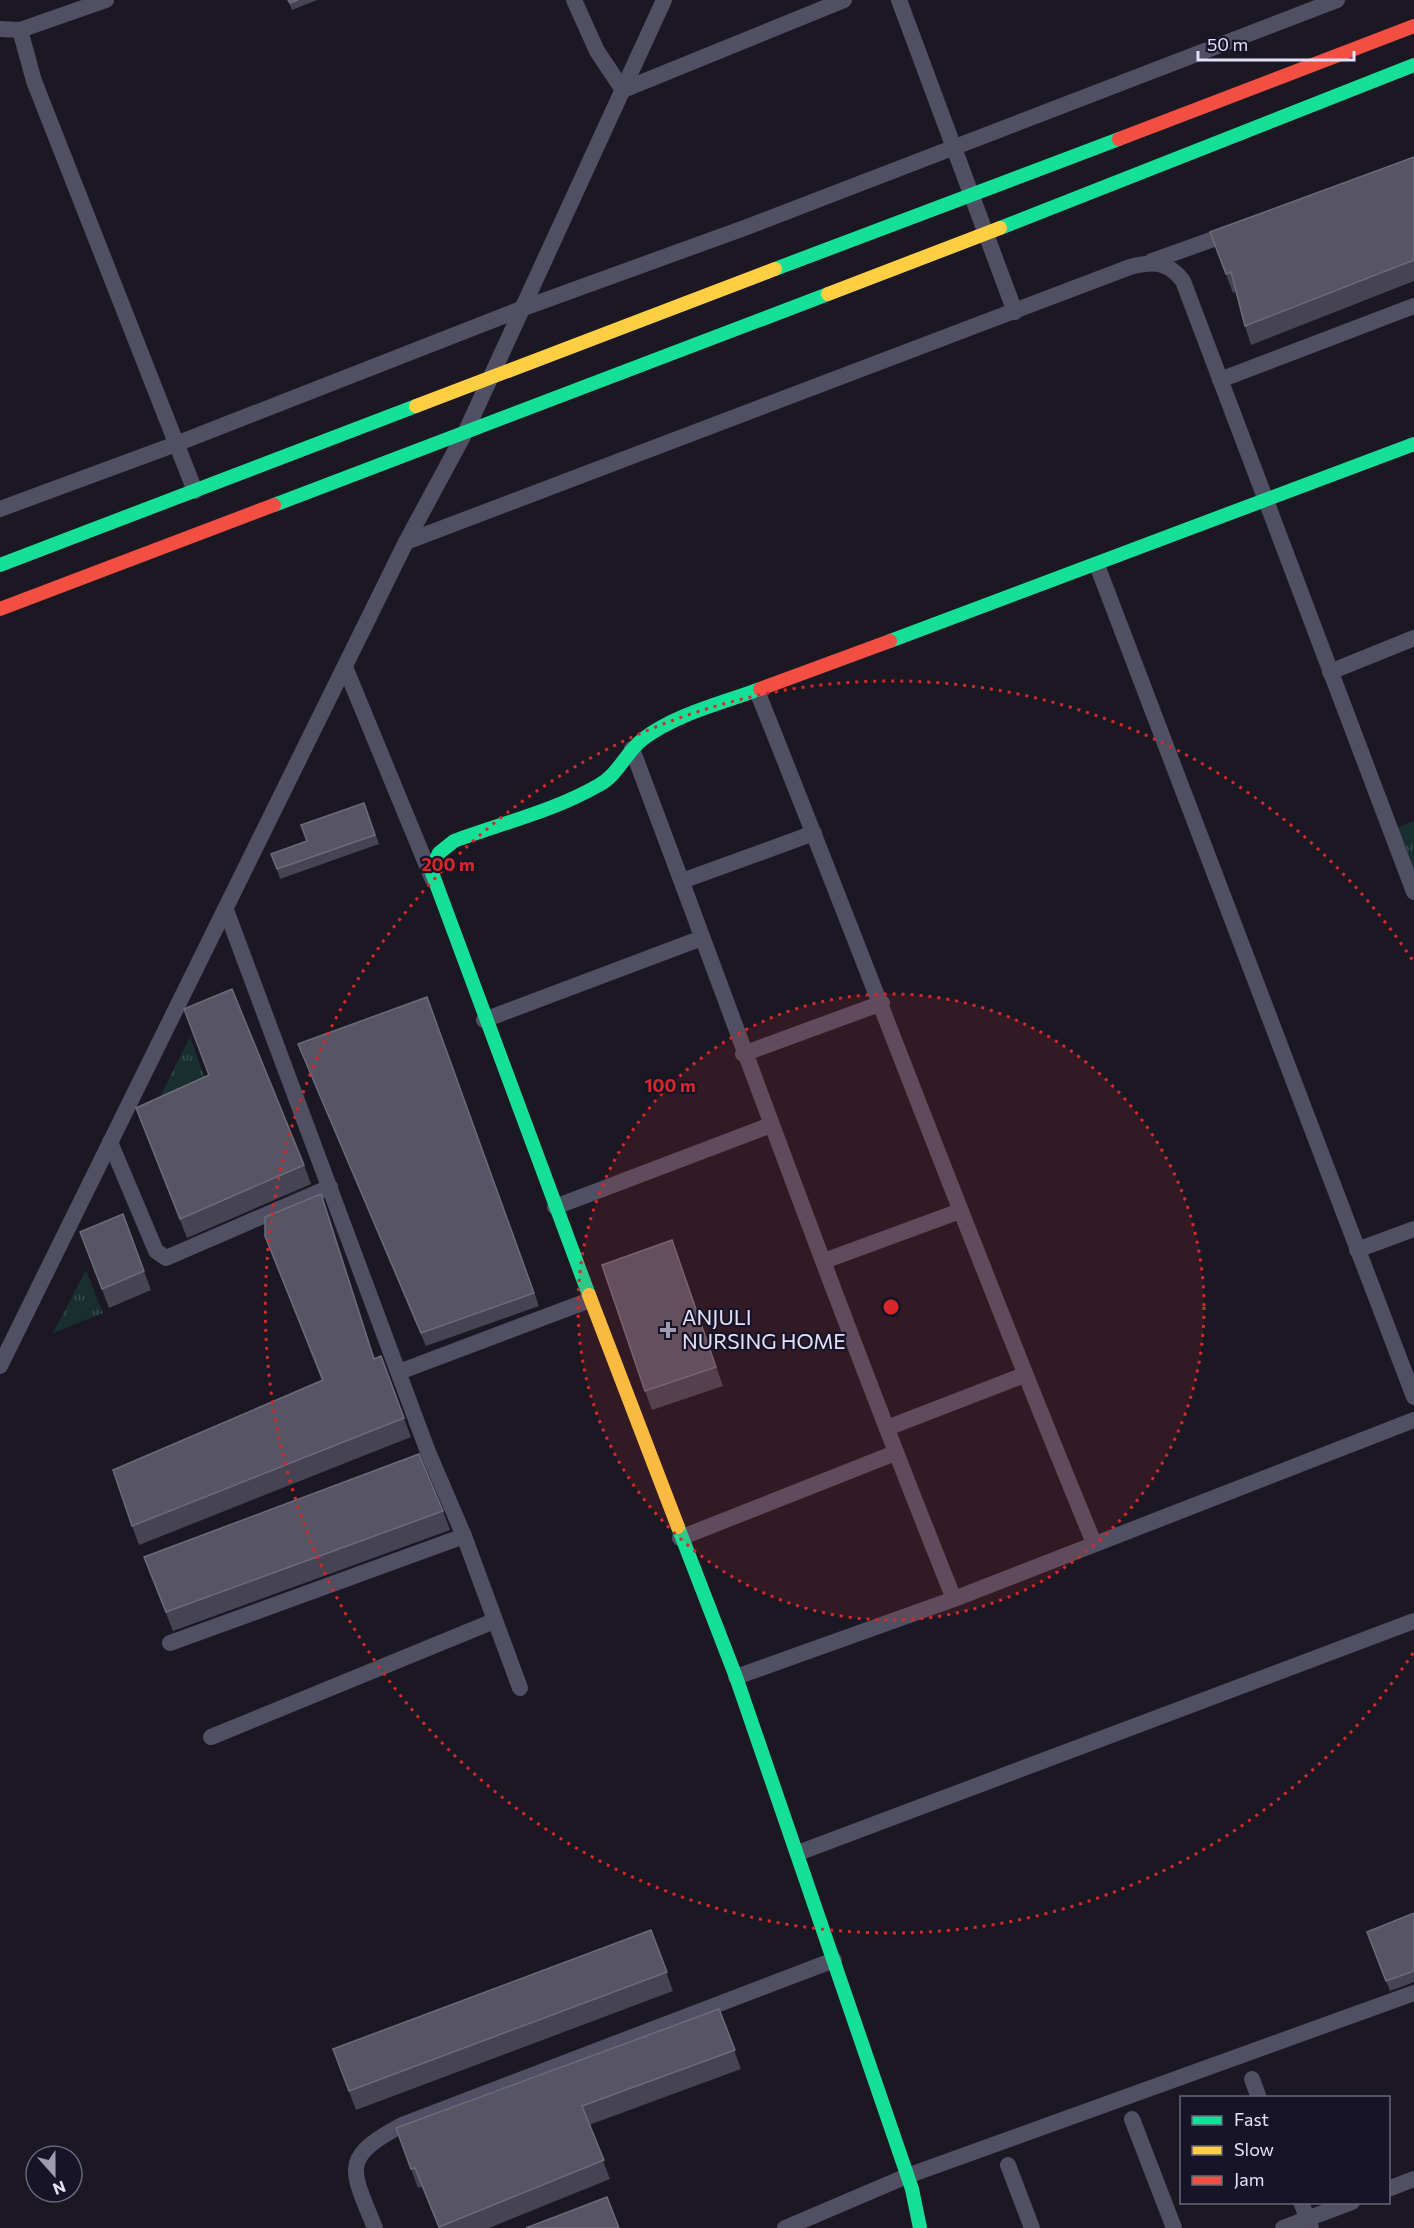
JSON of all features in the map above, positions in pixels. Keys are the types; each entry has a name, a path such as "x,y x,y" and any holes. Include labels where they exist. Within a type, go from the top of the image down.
{"street":[{"path":"0,29 20,30 106,0"},
{"path":"574,0 597,51 623,90"},
{"path":"0,1366 406,542 466,431 663,0"},
{"path":"623,90 844,0"},
{"path":"899,0 1015,312"},
{"path":"0,509 176,444 521,309 747,227 1337,0"},
{"path":"0,565 1414,26"},
{"path":"20,30 34,81 195,491"},
{"path":"0,609 987,233 1414,65"},
{"path":"406,542 1130,267 1252,225"},
{"path":"1152,261 1165,264 1183,281 1414,892"},
{"path":"1220,381 1414,306"},
{"path":"920,2228 907,2176 736,1677 680,1538 484,1020 431,870 440,850 454,841 578,796 602,784 618,771 632,749 644,737 666,725 1414,444"},
{"path":"1097,565 1414,1397"},
{"path":"1330,672 1414,638"},
{"path":"345,667 448,918"},
{"path":"757,691 882,1003 1024,1375 1094,1544"},
{"path":"632,749 743,1053 824,1261 895,1453 954,1599"},
{"path":"682,881 814,833"},
{"path":"226,910 399,1372 423,1455 464,1536 520,1688"},
{"path":"484,1020 702,938"},
{"path":"743,1053 882,1003"},
{"path":"555,1207 771,1125"},
{"path":"110,1142 156,1251 166,1258 330,1187"},
{"path":"824,1261 960,1210"},
{"path":"1357,1250 1414,1229"},
{"path":"399,1372 590,1300"},
{"path":"887,1428 1024,1375"},
{"path":"736,1677 954,1599 1414,1420"},
{"path":"680,1538 895,1453"},
{"path":"170,1643 464,1536"},
{"path":"211,1737 494,1621"},
{"path":"798,1853 1414,1621"},
{"path":"375,2228 354,2168 360,2153 378,2137 402,2125 834,1960"},
{"path":"785,2228 907,2176 1414,1993"},
{"path":"1252,2079 1259,2096"},
{"path":"1131,2119 1174,2228"},
{"path":"1008,2165 1032,2228"},
{"path":"1390,2189 1413,2182"},
{"path":"1302,2204 1310,2223"},
{"path":"1283,2228 1310,2223 1348,2204"}],"green space":[{"path":"1414,821 1414,891 1390,830"},
{"path":"190,1037 210,1092 147,1122"},
{"path":"86,1270 103,1313 53,1333"}],"building":[{"path":"1414,157 1414,260 1245,326 1231,272 1226,274 1210,232"},
{"path":"364,803 375,835 277,869 271,854 307,841 301,825"},
{"path":"232,989 304,1165 180,1219 136,1108 209,1075 184,1009"},
{"path":"427,997 534,1293 421,1333 298,1044"},
{"path":"321,1194 374,1359 381,1356 404,1418 132,1526 113,1470 323,1380 265,1236 265,1217"},
{"path":"123,1214 144,1271 102,1289 80,1232"},
{"path":"672,1240 716,1367 645,1391 602,1265"},
{"path":"419,1454 443,1511 166,1612 144,1557"},
{"path":"1414,1913 1414,1971 1386,1981 1367,1932"},
{"path":"651,1930 667,1972 349,2091 333,2049"},
{"path":"719,2009 735,2050 582,2106 604,2160 439,2227 415,2168 411,2169 396,2128"},
{"path":"607,2197 619,2228 526,2228"}],"traffic: fast":[{"path":"1000,228 1414,65"},
{"path":"775,269 1119,139"},
{"path":"274,505 828,294"},
{"path":"0,565 416,406"},
{"path":"890,641 1414,444"},
{"path":"589,1295 431,870 439,853 454,841 582,794 606,781 637,744 656,730 700,710 760,689"},
{"path":"678,1527 736,1677 912,2189 920,2228"}],"traffic: slow":[{"path":"828,294 1000,228"},
{"path":"416,406 775,269"},
{"path":"589,1295 678,1527"}],"traffic: jam":[{"path":"1119,139 1414,26"},
{"path":"0,609 274,505"},
{"path":"760,689 890,641"}],"place":[{"name":"ANJULI NURSING HOME","path":"668,1330"}]}
